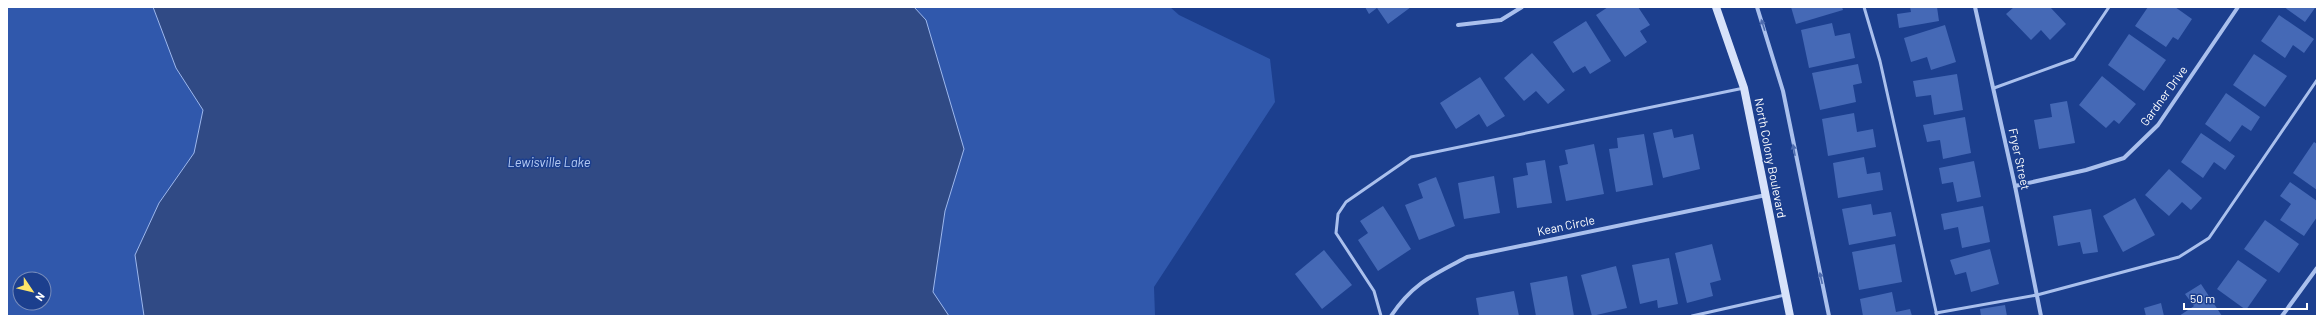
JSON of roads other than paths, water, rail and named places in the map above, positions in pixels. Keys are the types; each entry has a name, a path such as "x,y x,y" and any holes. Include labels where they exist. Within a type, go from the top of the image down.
{"main road":[{"name":"North Colony Boulevard","path":"1716,7 1744,88 1790,316"}],"street":[{"path":"1458,25 1501,20 1522,7"},
{"path":"1757,7 1783,91 1829,316"},
{"name":"Fryer Street","path":"1975,7 2015,186 2041,316"},
{"name":"Gardner Drive","path":"2015,186 2086,170 2124,158 2158,125 2238,7"},
{"name":"Kean Circle","path":"1391,316 1404,297 1425,279 1467,257 1766,195"},
{"path":"2282,316 2317,268"}],"lane":[{"path":"1864,7 1880,61 1936,315 2037,295 2179,257 2209,238 2317,80"},
{"path":"1994,88 2074,59 2109,7"},
{"path":"1381,316 1374,291 1336,233 1338,214 1346,202 1412,157 1744,88"},
{"path":"1692,316 1785,295"}],"water":[{"name":"Lewisville Lake","path":"153,7 914,7 926,20 964,149 945,211 933,292 949,316 144,316 135,255 159,203 194,153 203,110 176,68"}]}
